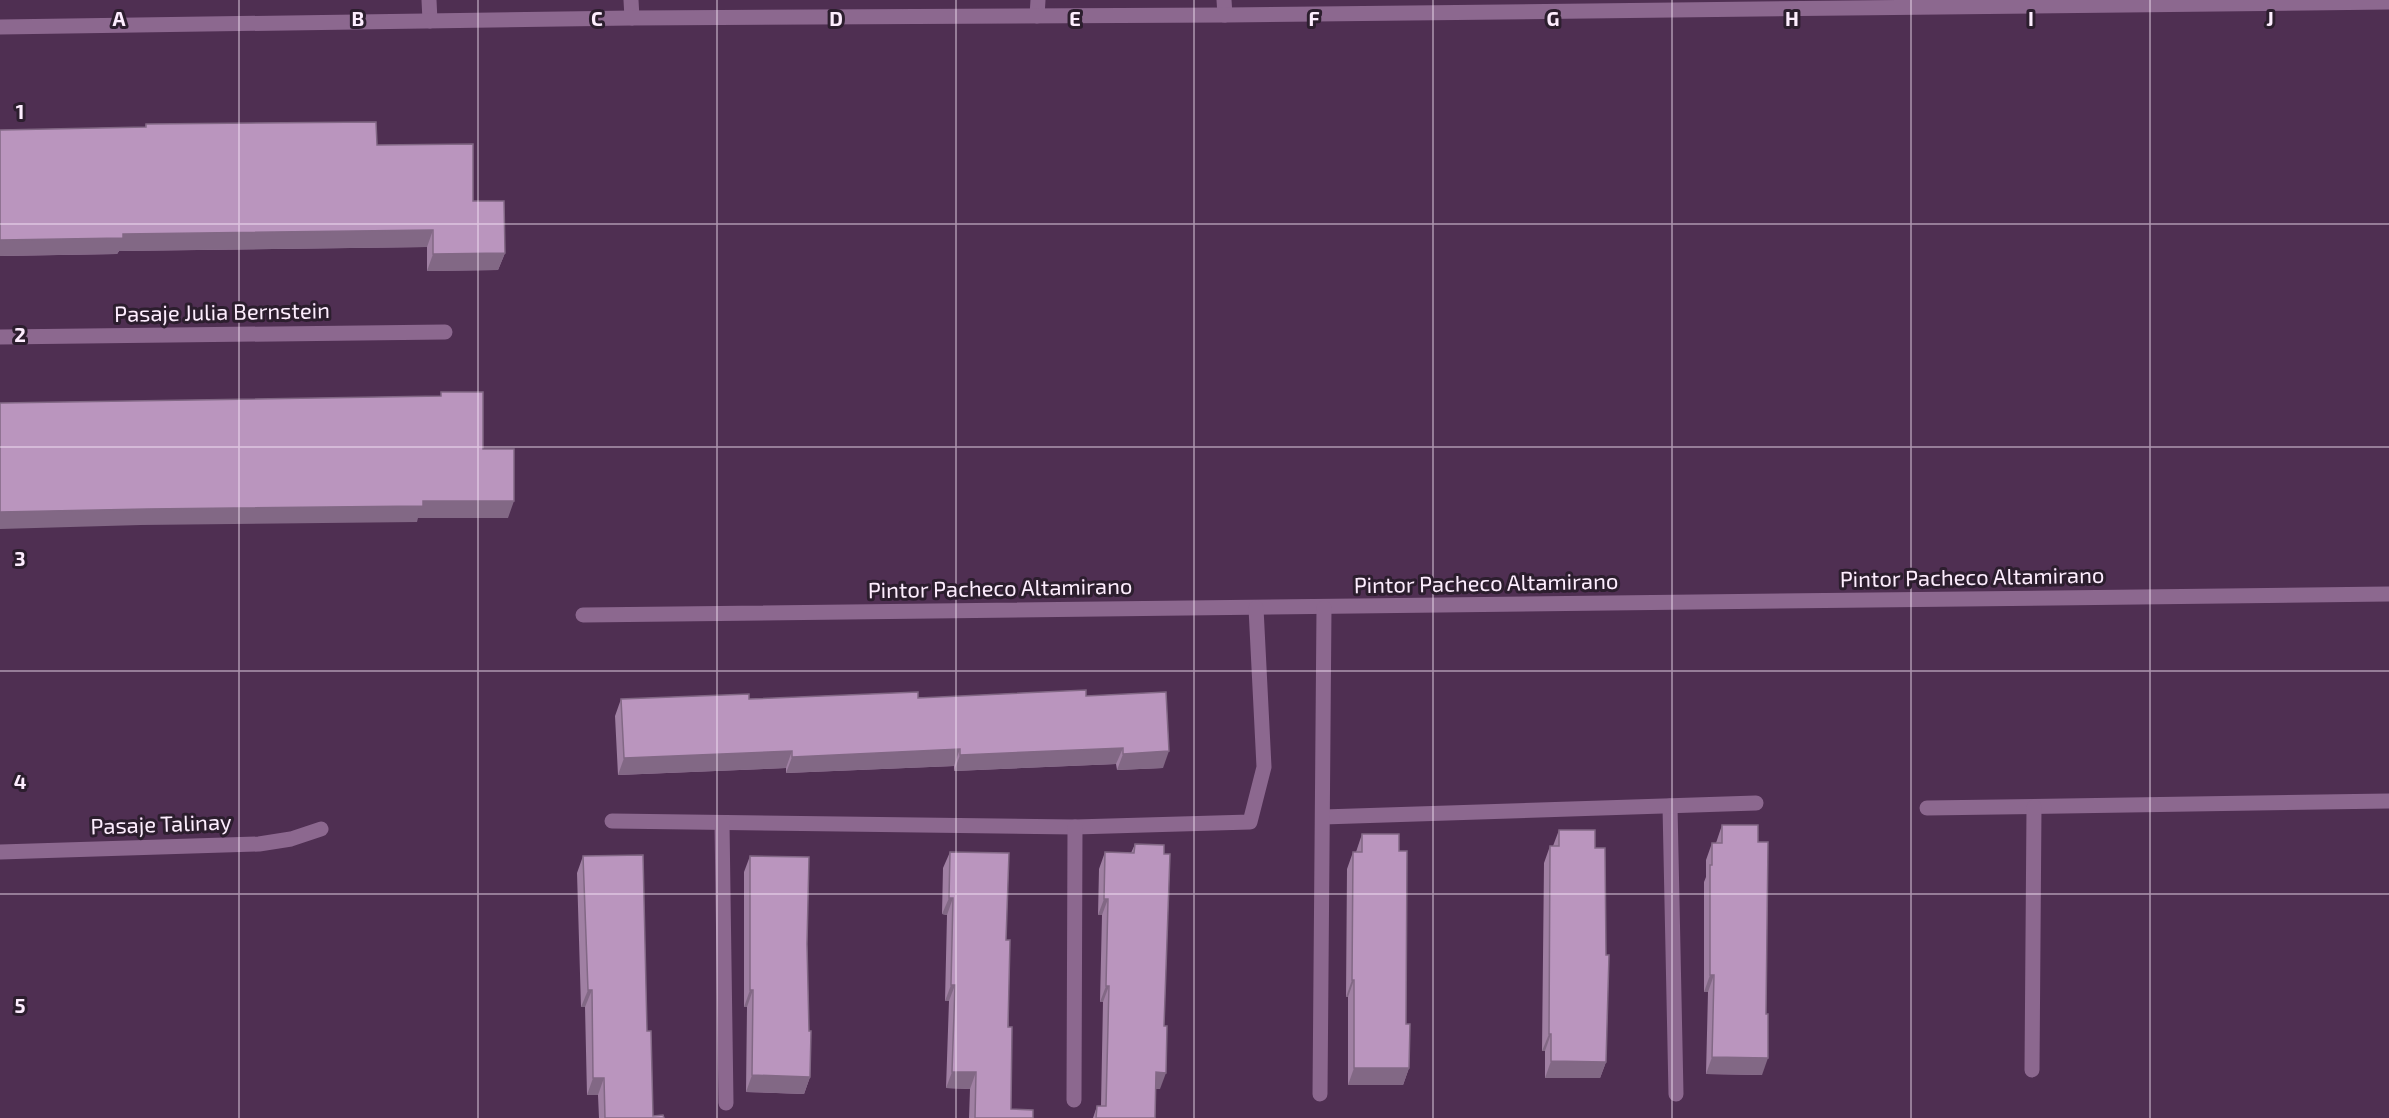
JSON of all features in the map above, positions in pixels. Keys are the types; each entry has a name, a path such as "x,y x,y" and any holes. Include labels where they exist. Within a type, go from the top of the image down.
{"street":[{"path":"429,0 430,21"},
{"path":"631,0 632,18"},
{"path":"1037,16 1038,0"},
{"path":"0,27 632,18 1037,16 1224,8 2389,2"},
{"name":"Pasaje Julia Bernstein","path":"0,337 445,332"},
{"name":"Pintor Pacheco Altamirano","path":"583,615 2389,594"},
{"path":"612,821 1075,827 1250,822 1264,767 1256,608"},
{"path":"1320,1094 1324,608"},
{"path":"1927,808 2389,801"},
{"path":"1323,817 1756,803"},
{"path":"1670,806 1676,1094"},
{"path":"2032,1070 2034,807"},
{"path":"722,823 726,1103"},
{"path":"1074,1100 1075,827"},
{"name":"Pasaje Talinay","path":"0,852 259,844 291,839 321,830"}],"building":[{"path":"376,122 377,145 473,144 473,201 504,201 505,253 433,254 433,230 123,234 123,238 0,240 0,130 146,127 146,124"},
{"path":"441,392 483,392 483,449 514,449 514,501 423,501 423,506 0,512 0,403 441,396"},
{"path":"1086,690 1086,696 1166,692 1169,751 1123,754 1123,748 960,755 960,749 792,757 792,751 624,758 621,699 749,694 749,699 918,692 918,698"},
{"path":"1722,825 1758,825 1758,842 1768,842 1766,1014 1768,1014 1768,1058 1712,1057 1714,975 1710,975 1710,865 1712,865 1712,843 1722,843"},
{"path":"1559,830 1595,830 1595,848 1605,848 1606,955 1609,955 1606,1062 1551,1061 1551,1034 1549,1034 1550,846 1559,846"},
{"path":"1362,834 1399,834 1399,851 1407,851 1406,1024 1410,1024 1409,1068 1354,1068 1353,852 1362,852"},
{"path":"1135,844 1164,845 1164,854 1170,854 1164,1026 1167,1026 1166,1073 1156,1072 1155,1118 1096,1118 1097,1106 1106,1106 1109,986 1106,986 1108,899 1104,899 1105,852 1134,853"},
{"path":"950,852 1009,853 1006,940 1010,940 1008,1027 1012,1027 1011,1109 1033,1110 1033,1118 975,1118 976,1072 952,1072 955,985 951,985 953,898 949,898"},
{"path":"643,855 647,1031 651,1031 653,1116 663,1115 664,1118 605,1118 604,1078 593,1078 592,990 588,990 583,856"},
{"path":"750,856 809,857 807,944 809,1031 811,1031 810,1077 752,1075"}]}
